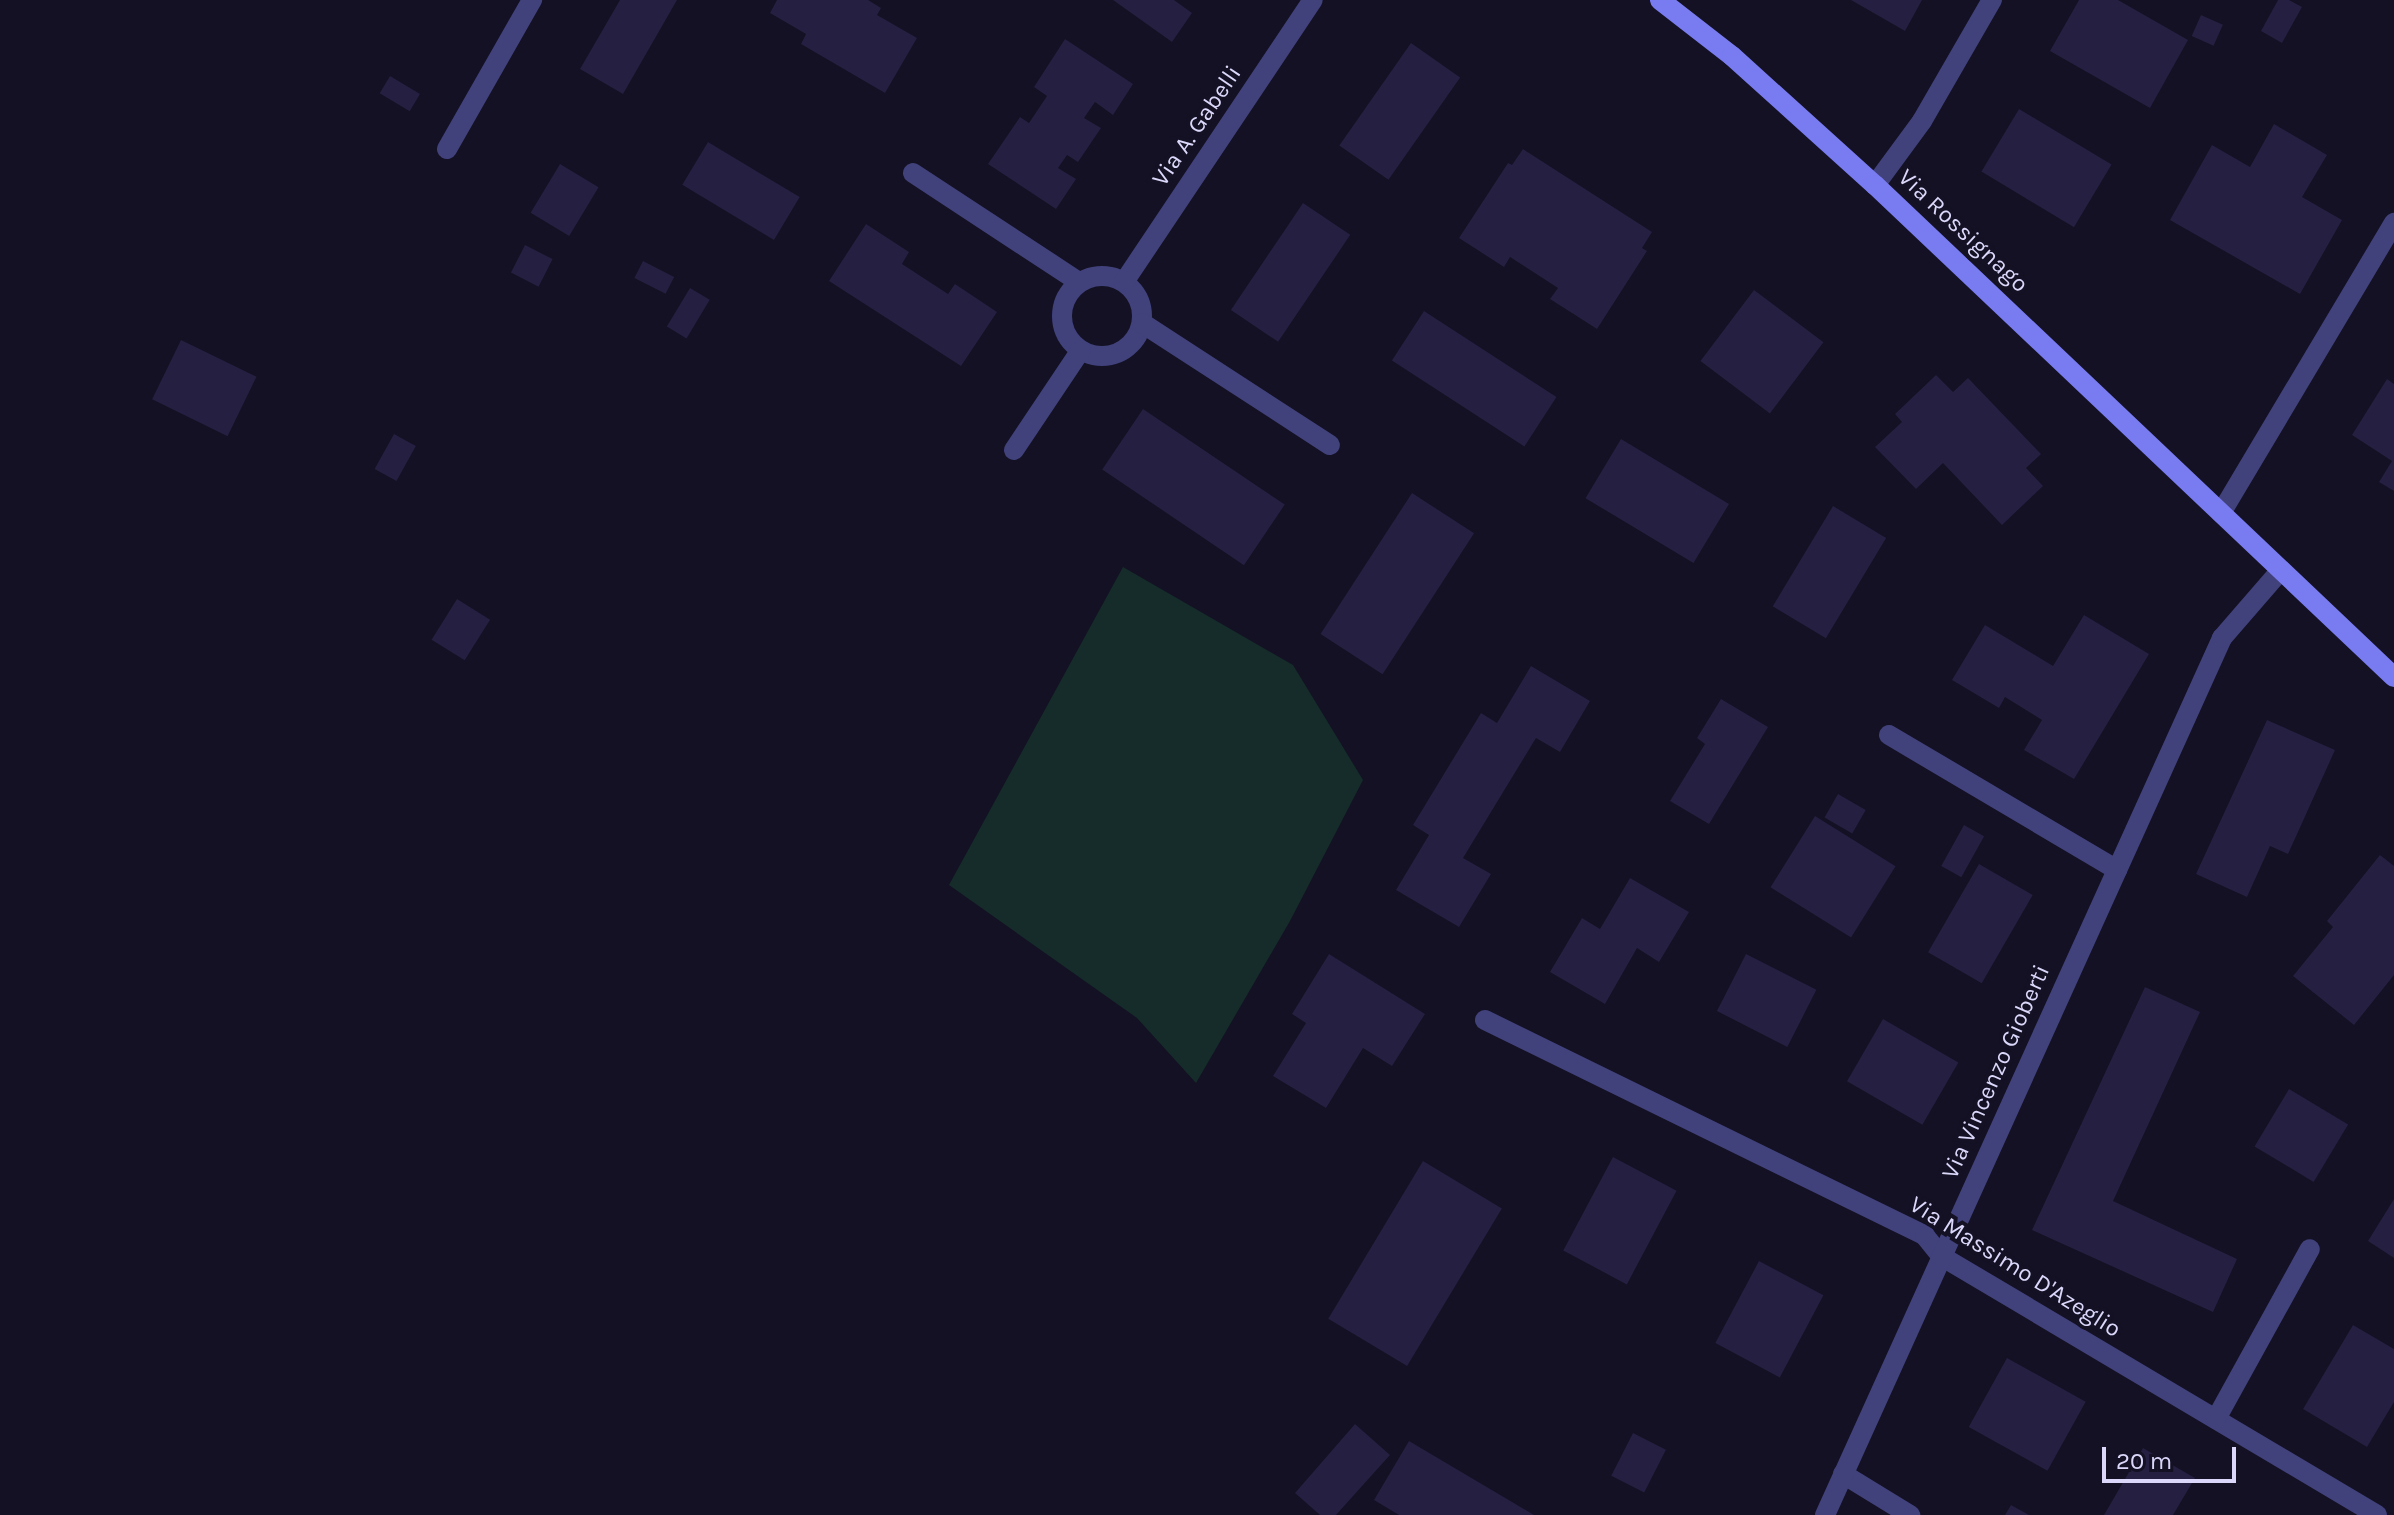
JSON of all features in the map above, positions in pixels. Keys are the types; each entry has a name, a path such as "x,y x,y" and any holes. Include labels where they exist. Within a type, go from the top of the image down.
{"street":[{"path":"447,149 532,0"},
{"name":"Via A. Gabelli","path":"1124,282 1313,0"},
{"name":"Via Rossignago","path":"1660,0 1732,56 1875,185 2394,677"},
{"path":"1875,185 1914,133 1992,0"},
{"path":"913,173 1079,282"},
{"path":"2221,513 2394,223"},
{"path":"1093,276 1109,276 1124,282 1135,292 1142,306 1142,323 1137,337 1126,348 1111,355 1095,356 1081,350 1069,339 1062,309 1068,294 1079,282 1093,276"},
{"path":"1142,323 1330,445"},
{"path":"1014,450 1081,350"},
{"name":"Via Vincenzo Gioberti","path":"1825,1515 2222,638 2281,570"},
{"path":"1889,735 2117,870"},
{"name":"Via Massimo D'Azeglio","path":"1485,1020 1925,1236 1941,1256 2377,1515"},
{"path":"2216,1419 2310,1249"},
{"path":"1843,1474 1910,1515"}],"green space":[{"path":"1123,567 1293,665 1363,780 1290,921 1196,1083 1137,1018 949,885"}],"building":[{"path":"620,0 677,0 623,94 580,69"},
{"path":"777,0 868,0 881,8 877,15 917,38 885,93 801,44 806,34 770,13"},
{"path":"1113,0 1174,0 1192,13 1172,42"},
{"path":"1851,0 1922,0 1905,31"},
{"path":"2079,0 2118,0 2188,40 2150,108 2050,51"},
{"path":"2278,0 2289,0 2302,7 2282,43 2261,31"},
{"path":"2201,15 2223,25 2214,46 2192,36"},
{"path":"1065,39 1133,84 1113,115 1095,102 1084,118 1101,128 1078,162 1067,155 1058,168 1076,179 1056,209 988,164 1020,117 1029,123 1047,96 1034,87"},
{"path":"1411,43 1460,77 1388,180 1339,145"},
{"path":"390,76 420,94 410,111 380,93"},
{"path":"2019,109 2112,165 2074,227 1981,172"},
{"path":"2274,124 2327,155 2302,197 2342,220 2300,294 2170,220 2212,145 2250,167"},
{"path":"708,142 800,197 774,240 682,185"},
{"path":"1523,149 1652,232 1642,248 1647,251 1597,329 1550,299 1558,288 1510,257 1504,267 1459,238 1508,163 1512,165"},
{"path":"560,164 599,187 569,236 531,213"},
{"path":"1303,203 1350,235 1278,342 1231,310"},
{"path":"866,224 909,252 902,264 948,294 955,284 997,312 961,366 829,281"},
{"path":"525,245 553,259 539,287 511,273"},
{"path":"643,261 674,277 666,294 634,278"},
{"path":"690,288 710,300 687,338 667,327"},
{"path":"1754,290 1823,342 1770,413 1700,361"},
{"path":"1424,311 1557,397 1524,447 1392,360"},
{"path":"181,340 256,377 228,436 152,399"},
{"path":"1936,375 1953,392 1968,378 2041,454 2026,468 2043,486 2002,525 1943,463 1916,489 1875,447 1902,422 1895,414"},
{"path":"2387,379 2394,384 2394,491 2379,482 2392,461 2352,435"},
{"path":"1143,409 1285,505 1244,565 1102,470"},
{"path":"394,434 416,446 396,481 375,469"},
{"path":"1621,439 1729,504 1693,563 1585,498"},
{"path":"1412,493 1474,533 1383,674 1321,634"},
{"path":"1833,506 1886,538 1826,638 1773,606"},
{"path":"457,599 490,620 465,660 432,640"},
{"path":"2084,615 2149,654 2074,779 2024,750 2042,720 2005,697 1999,708 1952,680 1985,625 2053,666"},
{"path":"1531,666 1590,701 1560,752 1536,738 1463,858 1491,874 1459,927 1396,890 1429,835 1413,825 1481,713 1497,723"},
{"path":"1721,699 1768,727 1709,824 1670,801 1705,744 1697,738"},
{"path":"2267,720 2335,750 2288,854 2270,846 2247,897 2196,874"},
{"path":"1838,794 1866,810 1852,833 1824,817"},
{"path":"1815,816 1896,866 1851,938 1770,887"},
{"path":"1964,825 1984,836 1961,877 1941,866"},
{"path":"2380,855 2394,866 2394,975 2354,1025 2293,976 2333,927 2327,921"},
{"path":"1979,864 2033,895 1982,983 1928,952"},
{"path":"1630,878 1689,912 1659,962 1637,948 1605,1004 1550,972 1582,918 1600,929"},
{"path":"1329,954 1425,1014 1392,1066 1363,1048 1326,1108 1273,1076 1306,1023 1292,1014"},
{"path":"1746,954 1816,990 1787,1047 1717,1011"},
{"path":"2145,987 2200,1012 2113,1201 2237,1259 2213,1312 2032,1230"},
{"path":"1883,1019 1958,1062 1922,1125 1847,1081"},
{"path":"2289,1089 2348,1125 2314,1182 2254,1146"},
{"path":"1613,1157 1677,1191 1627,1284 1563,1251"},
{"path":"1423,1161 1502,1208 1407,1366 1328,1319"},
{"path":"2394,1199 2394,1258 2368,1241"},
{"path":"1759,1261 1823,1295 1780,1377 1715,1343"},
{"path":"2353,1325 2394,1349 2394,1402 2367,1447 2303,1409"},
{"path":"2007,1358 2086,1402 2047,1471 1969,1427"},
{"path":"1355,1424 1390,1455 1336,1515 1320,1515 1295,1493"},
{"path":"1633,1433 1666,1450 1644,1493 1611,1476"},
{"path":"1409,1441 1534,1515 1399,1515 1374,1500"},
{"path":"2143,1448 2195,1478 2173,1515 2104,1515"},
{"path":"2011,1505 2029,1515 2005,1515"}]}
